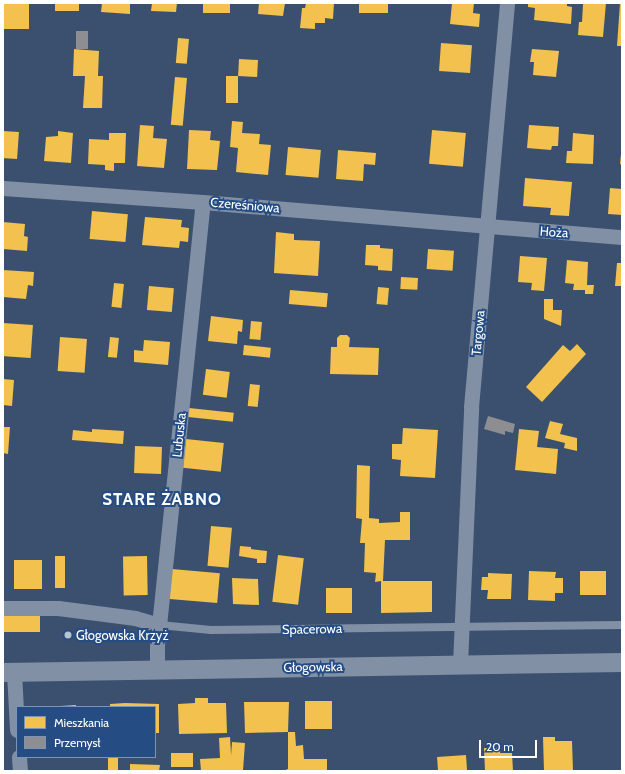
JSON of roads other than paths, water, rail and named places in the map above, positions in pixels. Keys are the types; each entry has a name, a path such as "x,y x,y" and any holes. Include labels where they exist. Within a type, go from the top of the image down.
{"street":[{"name":"Targowa","path":"460,664 471,407 507,3"},
{"name":"Czereśniowa","path":"3,188 203,202 486,227"},
{"name":"Lubuska","path":"157,669 157,645 203,202"},
{"name":"Hoża","path":"486,227 622,237"},
{"name":"Spacerowa","path":"3,608 58,608 135,618 160,625"},
{"name":"Głogowska","path":"8,672 622,662"},
{"path":"8,672 16,724"},
{"path":"19,758 20,771"}],"lane":[{"name":"Spacerowa","path":"160,625 211,630 622,625"}],"place":[{"name":"Głogowska Krzyż","path":"68,635"}],"district":[{"name":"STARE ŻABNO","path":"162,500"}]}
